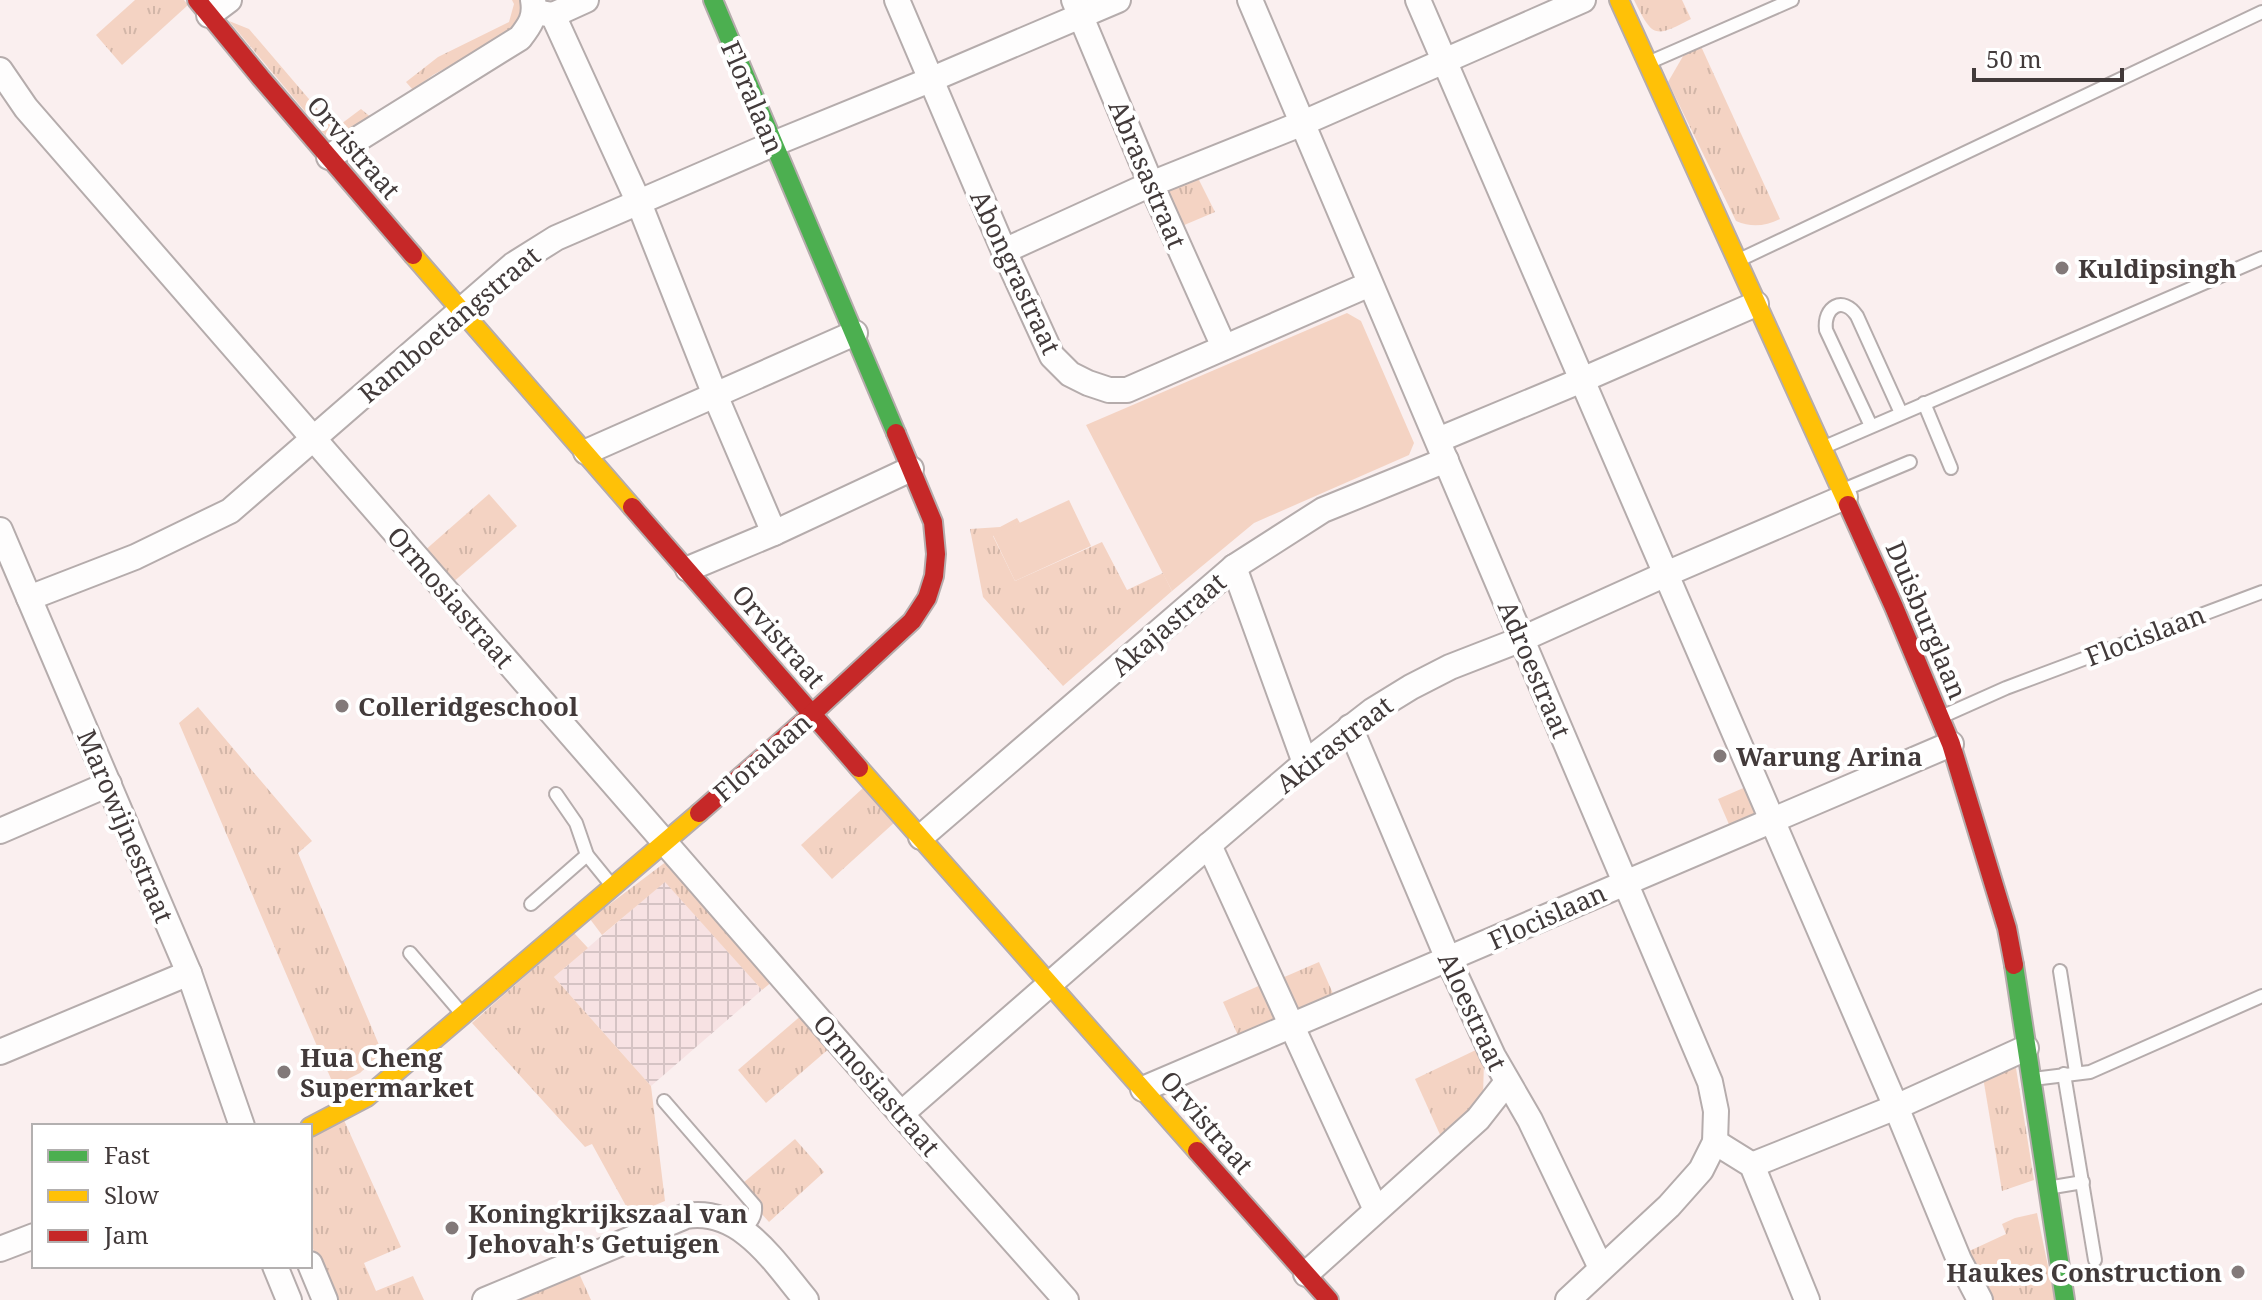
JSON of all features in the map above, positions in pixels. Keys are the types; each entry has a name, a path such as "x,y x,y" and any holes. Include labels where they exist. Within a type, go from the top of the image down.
{"street":[{"path":"203,7 229,0"},
{"path":"329,157 512,44 541,9 586,0"},
{"name":"Floralaan","path":"312,1126 367,1097 666,842 912,621 927,598 934,576 936,554 933,522 713,0"},
{"name":"Abongrastraat","path":"897,0 1052,356 1070,374 1109,390 1127,390 1370,284"},
{"name":"Ramboetangstraat","path":"29,598 135,557 230,511 513,265 556,238 930,80 1077,8 1118,0"},
{"name":"Adroestraat","path":"1250,0 1710,1082 1716,1111 1715,1142"},
{"path":"1418,0 1896,1107 1959,1260 1980,1300"},
{"path":"1004,251 1151,184 1303,123 1583,0"},
{"name":"Duisburglaan","path":"1619,0 1894,607 1951,744 2007,928 2065,1300"},
{"name":"Orvistraat","path":"203,7 329,157 812,714 1329,1300"},
{"name":"Abrasastraat","path":"1077,8 1224,347"},
{"path":"541,9 639,203 774,533"},
{"name":"Ormosiastraat","path":"0,70 26,108 1066,1300"},
{"name":"Akajastraat","path":"921,837 1234,567 1323,510 1582,380 1756,304"},
{"path":"586,452 855,333"},
{"path":"688,569 911,469"},
{"name":"Akirastraat","path":"901,1114 1209,845 1350,727 1411,687 1450,667 1522,639 1843,494"},
{"name":"Marowijnestraat","path":"0,530 189,973 241,1124"},
{"path":"1234,567 1305,763"},
{"name":"Aloestraat","path":"1306,1274 1478,1119 1507,1082 1448,959 1350,727"},
{"name":"Flocislaan","path":"1143,1089 1951,744"},
{"path":"0,831 109,784"},
{"path":"1209,845 1376,1210"},
{"path":"0,1052 189,973"},
{"path":"1752,1165 1896,1107 2026,1048"},
{"path":"1507,1082 1530,1120 1601,1268"},
{"path":"1575,1298 1601,1268 1686,1188 1701,1170 1715,1142 1752,1165 1807,1300"},
{"path":"485,1300 686,1216 700,1214 715,1216 752,1238 806,1300"},
{"path":"0,1249 32,1237"},
{"path":"276,1268 289,1300"},
{"path":"312,1268 325,1300"}],"lane":[{"path":"1647,63 1792,0"},
{"path":"1737,261 2262,12"},
{"path":"1822,448 2262,258"},
{"path":"1871,426 1826,330 1825,318 1830,309 1841,305 1852,308 1901,413"},
{"path":"1924,403 1951,468"},
{"path":"1843,494 1910,462"},
{"name":"Flocislaan","path":"1940,717 2006,688 2262,592"},
{"path":"556,794 576,823 587,855 613,887"},
{"path":"531,904 587,855"},
{"path":"410,953 463,1015"},
{"path":"2060,971 2083,1182 2095,1260"},
{"path":"2030,1079 2090,1072 2262,996"},
{"path":"664,1101 755,1206 753,1220 743,1231"},
{"path":"2047,1188 2083,1182"}],"shaded area":[{"path":"665,881 762,990 651,1086 554,977"}],"green space":[{"path":"135,0 184,0 188,5 122,65 96,35"},
{"path":"512,0 526,0 517,29 433,75 413,90 406,82 438,57 509,22 514,4"},
{"path":"1634,0 1682,0 1691,19 1656,31 1646,22"},
{"path":"229,21 249,29 332,126 337,127 361,109 373,119 339,141 330,141"},
{"path":"1699,42 1780,219 1758,225 1736,221 1668,82 1686,51"},
{"path":"1197,176 1215,212 1182,226 1164,190"},
{"path":"1347,313 1361,321 1414,443 1409,455 1254,523 1172,591 1086,425"},
{"path":"489,494 517,526 451,584 423,552"},
{"path":"1069,500 1091,546 1015,581 993,535"},
{"path":"1017,518 1020,523 993,536 1015,581 1102,542 1127,590 1163,573 1172,591 1063,686 983,597 970,529 1000,527"},
{"path":"198,707 312,841 298,853 382,1052 360,1073 334,1086 179,723"},
{"path":"1748,786 1761,816 1731,829 1718,799"},
{"path":"863,788 895,822 832,879 801,845"},
{"path":"667,861 773,981 762,990 665,882 602,935 590,919"},
{"path":"574,933 588,948 554,977 651,1086 665,1201 631,1215 592,1144 585,1147 472,1023"},
{"path":"1319,962 1335,998 1297,1014 1282,978"},
{"path":"1265,983 1281,1019 1240,1040 1223,1002"},
{"path":"803,1014 831,1047 766,1103 738,1070"},
{"path":"1480,1048 1484,1061 1483,1096 1442,1139 1415,1079"},
{"path":"2011,1066 2016,1068 2034,1180 2002,1191 1983,1077"},
{"path":"343,1118 401,1247 364,1263 376,1291 413,1276 424,1300 336,1300 312,1246 312,1135"},
{"path":"795,1139 824,1172 769,1222 743,1183"},
{"path":"2037,1213 2055,1300 1985,1300 1963,1254 2006,1234 2002,1224"},
{"path":"577,1269 591,1300 502,1300"}],"traffic: fast":[{"path":"713,0 896,433"},
{"path":"2014,965 2065,1300"}],"traffic: slow":[{"path":"1619,0 1848,505"},
{"path":"413,255 632,507"},
{"path":"859,768 1197,1151"},
{"path":"312,1126 367,1097 699,813"}],"traffic: jam":[{"path":"197,0 413,255"},
{"path":"699,813 912,621 927,598 934,576 936,554 933,522 896,433"},
{"path":"1848,505 1951,744 2007,928 2014,965"},
{"path":"632,507 859,768"},
{"path":"1197,1151 1329,1300"}],"place":[{"name":"Kuldipsingh","path":"2062,268"},
{"name":"Colleridgeschool","path":"342,706"},
{"name":"Warung Arina","path":"1720,756"},
{"name":"Hua Cheng Supermarket","path":"284,1072"},
{"name":"Koningkrijkszaal van Jehovah's Getuigen","path":"452,1228"},
{"name":"Haukes Construction","path":"2238,1272"}]}
